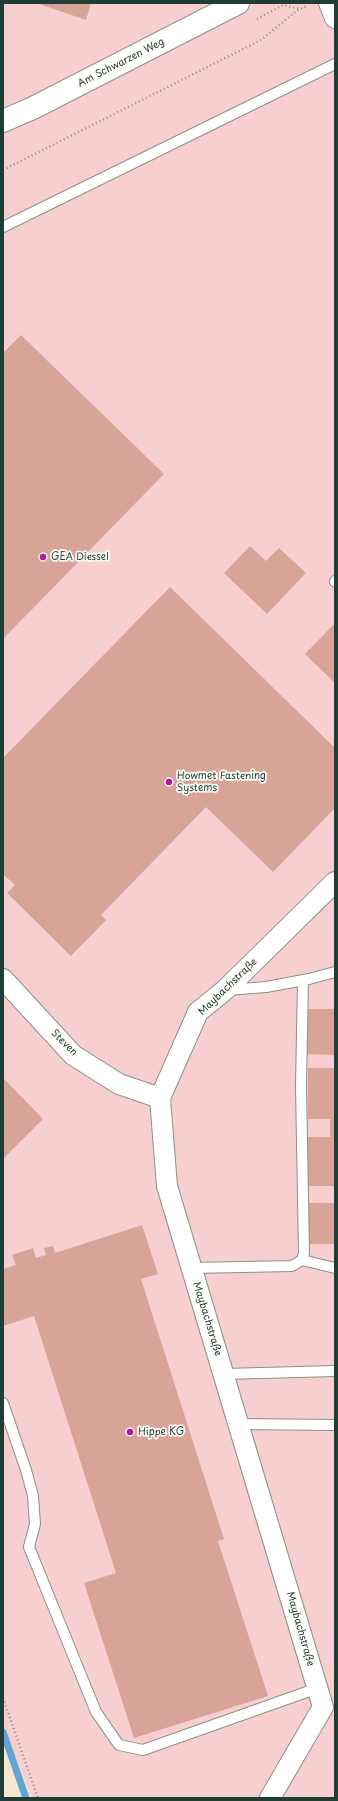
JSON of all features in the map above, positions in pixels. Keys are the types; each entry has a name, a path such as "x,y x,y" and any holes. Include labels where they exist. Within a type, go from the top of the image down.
{"street":[{"name":"Am Schwarzen Weg","path":"3,121 238,3"},
{"path":"329,3 335,18"},
{"name":"Maybachstraße","path":"270,1798 323,1708 167,1186 160,1098 198,1012 225,990 335,882"},
{"name":"Steven","path":"3,979 73,1055 119,1084 160,1098"}],"lane":[{"path":"3,227 335,64"},
{"path":"225,990 266,987 335,972"},
{"path":"192,1268 292,1266 302,1260 304,1253 301,1086 303,980"},
{"path":"302,1260 335,1268"},
{"path":"224,1374 335,1371"},
{"path":"3,1403 26,1470 33,1496 35,1524 29,1546 96,1712 119,1745 143,1750 318,1688"},
{"path":"239,1424 335,1425"}],"path":[{"path":"3,170 261,40 300,9"},
{"path":"3,1698 38,1798"}],"shaded area":[{"path":"3,3 335,3 335,1798 32,1798 3,1726"}],"building":[{"path":"36,3 91,3 86,20"},
{"name":"GEA Diessel","path":"21,335 164,474 3,639 3,353"},
{"path":"250,546 266,561 279,548 306,573 267,614 224,573"},
{"name":"Howmet Fastening Systems","path":"170,587 335,748 335,808 273,872 206,807 101,915 106,920 71,956 7,893 15,885 3,874 3,758"},
{"path":"335,623 335,683 305,654"},
{"path":"307,1009 335,1009 335,1055 307,1054"},
{"path":"308,1068 335,1068 335,1186 308,1186 308,1137 330,1137 330,1119 308,1119"},
{"path":"3,1078 43,1119 3,1159"},
{"path":"309,1203 335,1203 335,1244 309,1244"},
{"name":"Hippe KG","path":"142,1225 158,1274 141,1279 224,1539 218,1541 268,1696 134,1738 84,1583 116,1573 34,1316 3,1326 3,1269 16,1265 12,1255 33,1248 36,1258 46,1255 44,1248 53,1246 55,1253"}],"waterway":[{"path":"3,1732 26,1798"}],"place":[{"name":"GEA Diessel","path":"43,557"},
{"name":"Howmet Fastening Systems","path":"169,782"},
{"name":"Hippe KG","path":"130,1432"}]}
